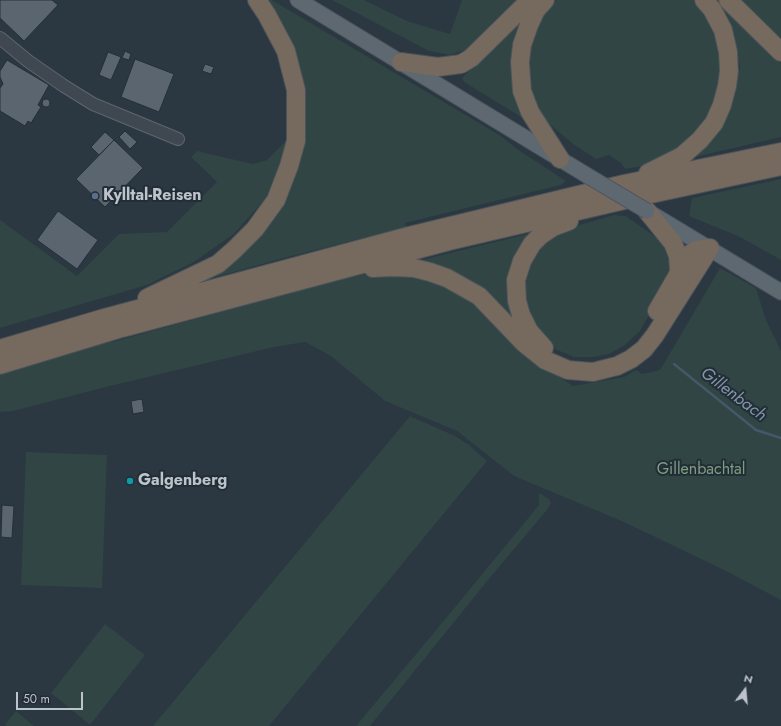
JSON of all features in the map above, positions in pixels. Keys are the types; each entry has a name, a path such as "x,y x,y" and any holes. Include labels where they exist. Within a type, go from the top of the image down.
{"highway":[{"path":"101,319 218,264 255,229 276,200 289,166 296,141 296,90 286,51 267,15 257,0"},
{"path":"401,62 438,66 461,64 471,58 530,0"},
{"path":"545,0 536,10 528,25 522,45 520,62 522,91 530,112 560,159"},
{"path":"624,184 682,156 700,140 714,123 722,105 729,71 728,52 723,30 712,9 704,0"},
{"path":"728,0 781,52"},
{"path":"0,349 101,319 409,236 624,184 781,152"},
{"path":"710,248 693,251 687,257 644,332 631,346 624,351 604,359 576,361 551,352 533,338 521,315 517,301 516,280 524,255 536,240 559,224 647,203 781,166"},
{"path":"647,203 673,244 678,256 679,271"},
{"path":"0,365 122,328 449,241 647,203"},
{"path":"333,271 403,268 430,272 443,276 479,296 524,343 544,360 568,370 593,372 609,369 621,364 631,359 644,348 655,335 710,248"}],"main road":[{"path":"298,0 588,176 647,203 710,248 781,292"}],"street":[{"path":"0,38 28,61 93,104 178,139"}],"green space":[{"path":"263,0 272,0 501,136 517,149 566,181 561,185 405,223 406,227 280,259 198,282 248,246 302,133"},
{"path":"332,0 364,0 407,21 450,34 462,0 516,0 465,50 450,55 429,51"},
{"path":"556,0 696,0 702,7 722,48 717,107 688,145 644,166 625,169 621,163 609,155 596,159 573,144 541,117 531,95 528,72 530,49 537,27"},
{"path":"738,0 781,0 781,38 757,16"},
{"path":"719,1 781,63 781,137 695,157 734,95 740,67 734,41 716,4"},
{"path":"524,16 521,117 464,82 462,78"},
{"path":"289,138 280,171 265,199 234,234 194,262 147,285 0,328 0,220 77,276 119,234 167,232 217,182 191,157 197,151 253,164 267,160"},
{"path":"781,179 781,260 740,237 689,216 692,198"},
{"path":"614,215 626,216 669,248 672,273 640,331 625,345 609,354 593,357 574,357 557,350 542,341 522,310 523,271 532,251 562,230"},
{"path":"536,232 522,251 523,331 413,262"},
{"name":"Gillenbachtal","path":"720,268 756,288 766,320 781,351 781,600 724,570 624,522 514,476 457,431 385,401 331,356 305,342 274,347 13,411 0,412 0,373 96,344 116,341 333,281 376,272 406,271 458,288 520,349 573,386 624,377 636,370 642,374 660,370"},
{"path":"410,416 455,436 469,445 487,461 269,726 153,726"},
{"path":"26,452 107,455 102,588 21,585"},
{"path":"539,493 549,499 551,503 547,510 493,574 370,726 356,726 539,505"},
{"path":"105,624 145,655 90,725 51,693"},
{"path":"16,711 34,726 7,726 5,724"}],"building":[{"path":"0,0 52,0 58,5 24,41 0,18"},
{"path":"125,51 131,54 129,60 122,58"},
{"path":"108,52 121,57 111,80 99,75"},
{"path":"135,59 174,74 159,112 121,97"},
{"path":"7,60 49,85 38,105 41,107 31,123 28,121 25,126 0,111 0,88 3,84 0,77 0,71"},
{"path":"205,64 214,67 211,74 202,71"},
{"path":"44,99 48,99 50,103 48,107 44,107 42,105 42,101"},
{"path":"125,131 137,142 130,149 119,137"},
{"path":"105,132 114,140 99,155 91,147"},
{"path":"114,140 143,168 105,207 76,179"},
{"path":"58,211 98,240 77,269 37,240"},
{"path":"142,399 144,412 133,414 131,401"},
{"path":"2,505 14,506 12,538 1,537"}],"waterway":[{"name":"Gillenbach","path":"674,364 756,430 781,438"}],"place":[{"name":"Kylltal-Reisen","path":"95,196"},
{"name":"Galgenberg","path":"130,481"}]}
